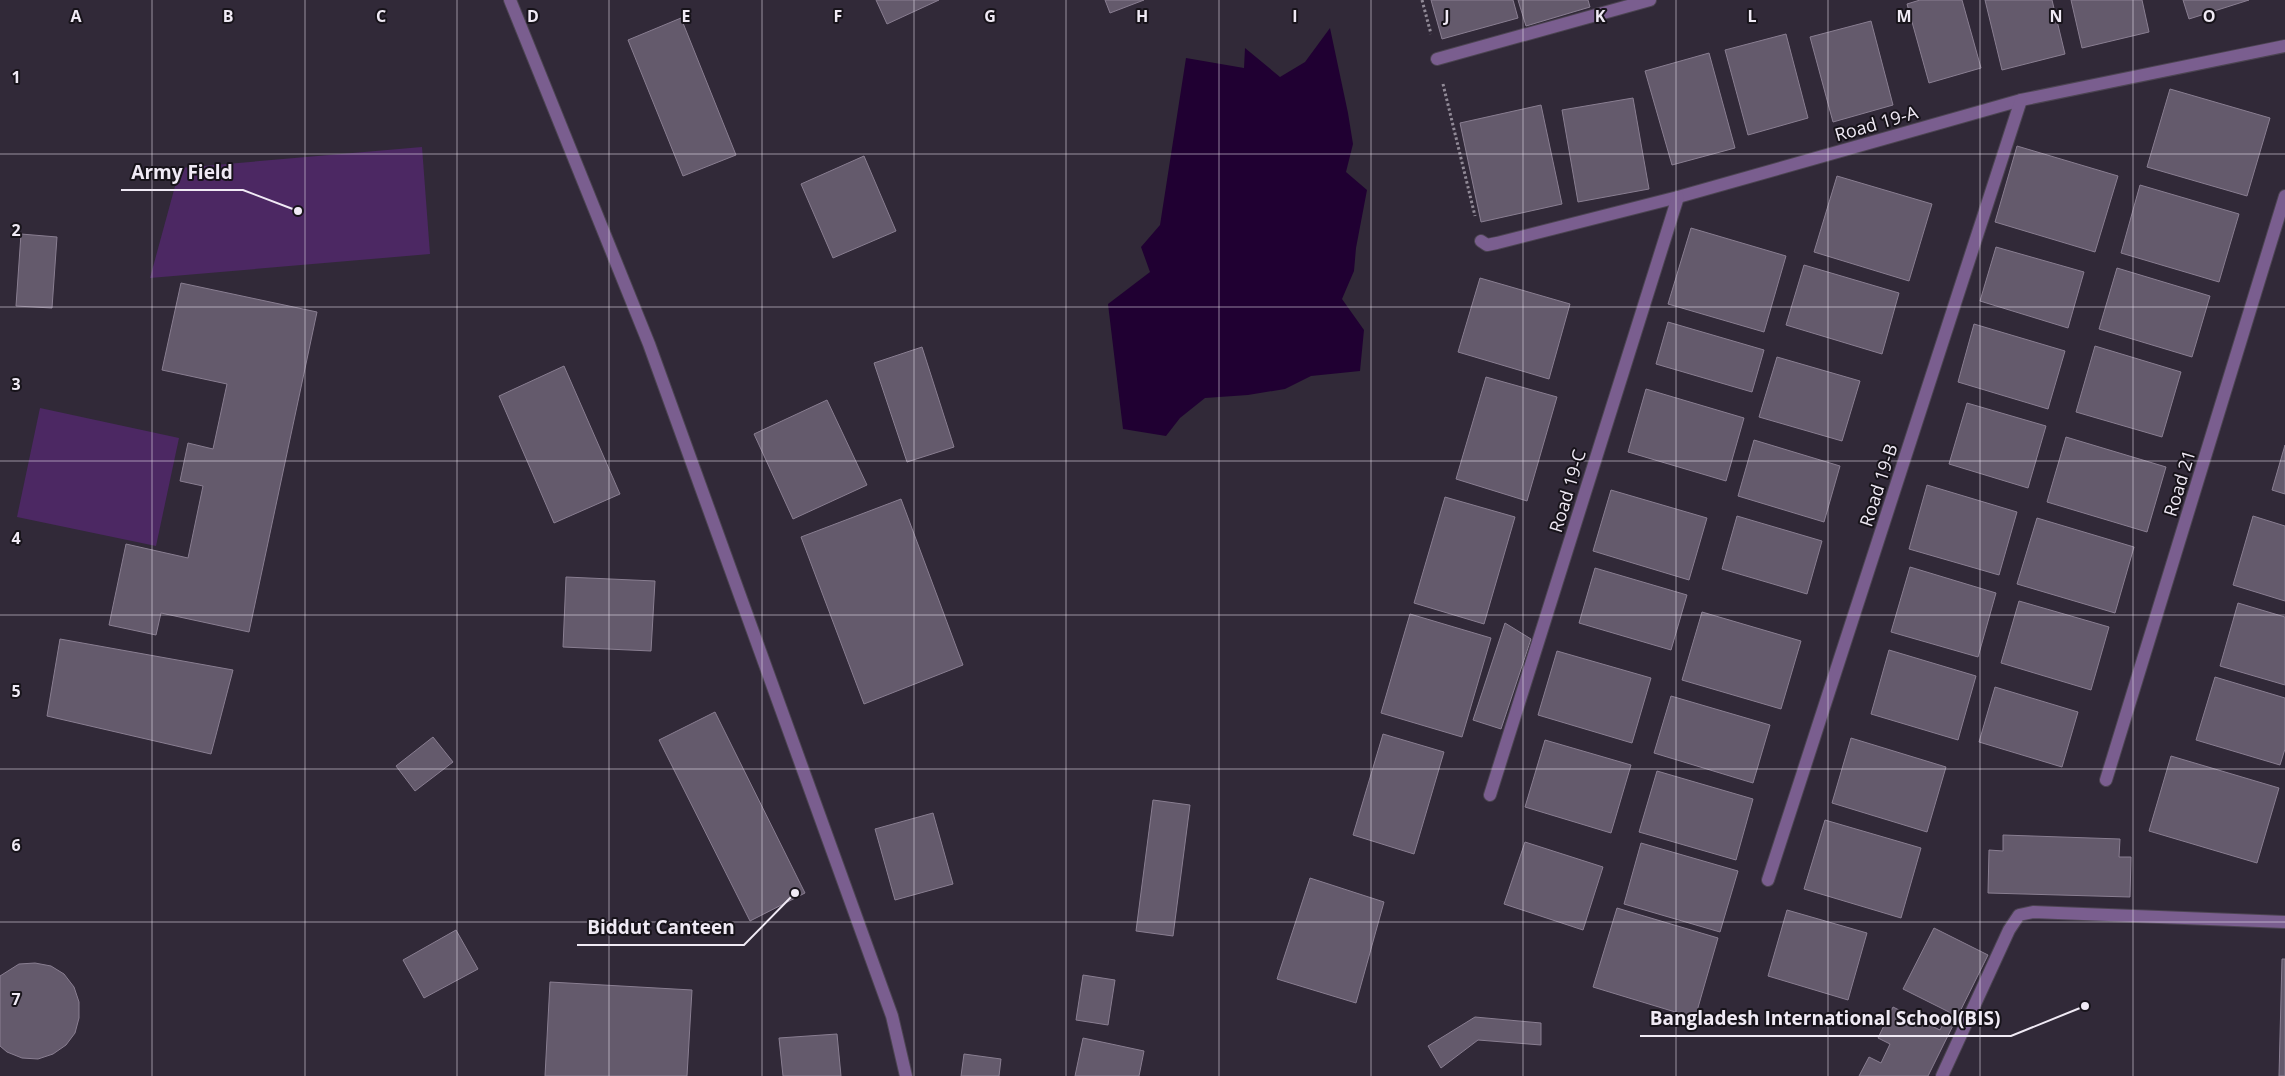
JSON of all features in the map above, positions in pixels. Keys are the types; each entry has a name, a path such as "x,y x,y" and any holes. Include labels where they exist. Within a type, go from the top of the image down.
{"street":[{"path":"510,0 649,344 892,1016 906,1076"},
{"path":"1436,59 1650,0"},
{"name":"Road 19-A","path":"1481,241 1486,245 1497,243 1678,197 2021,100 2285,46"},
{"name":"Road 19-B","path":"1768,880 2021,100"},
{"name":"Road 21","path":"2106,780 2285,196"},
{"name":"Road 19-C","path":"1490,795 1678,197"},
{"path":"1942,1076 2009,930 2019,915 2033,912 2285,922"}],"path":[{"path":"1422,0 1481,241"}],"shaded area":[{"path":"1330,28 1353,144 1346,172 1367,190 1356,248 1354,271 1342,299 1364,330 1360,371 1311,376 1285,389 1248,395 1205,398 1180,418 1166,436 1123,429 1108,304 1150,272 1141,247 1160,225 1186,58 1244,68 1245,48 1280,77 1305,62"},
{"path":"422,147 430,254 150,278 180,168"},
{"path":"40,408 179,438 156,546 17,517"}],"building":[{"path":"876,0 939,0 887,24"},
{"path":"1105,0 1144,0 1110,13"},
{"path":"1431,0 1513,0 1518,18 1442,39"},
{"path":"1518,0 1588,0 1590,7 1526,26"},
{"path":"1920,0 1962,0 1981,68 1929,83 1907,4"},
{"path":"1985,0 2052,0 2065,54 2002,70"},
{"path":"2071,0 2142,0 2149,32 2082,48"},
{"path":"2183,0 2249,0 2189,19"},
{"path":"681,18 736,155 683,176 628,40"},
{"path":"1871,21 1893,105 1833,122 1810,37"},
{"path":"1786,34 1808,118 1748,135 1725,50"},
{"path":"1709,53 1735,148 1672,165 1645,71"},
{"path":"2170,89 2270,118 2247,196 2147,167"},
{"path":"1633,98 1649,189 1578,202 1562,110"},
{"path":"1541,105 1562,204 1481,222 1460,123"},
{"path":"2017,146 2118,176 2095,252 1995,222"},
{"path":"864,156 896,231 833,258 801,184"},
{"path":"1837,176 1932,204 1909,281 1814,252"},
{"path":"2140,185 2239,214 2219,282 2121,253"},
{"path":"1691,228 1786,256 1764,332 1668,304"},
{"path":"21,234 57,237 52,308 16,306"},
{"path":"1996,247 2084,272 2068,328 1980,301"},
{"path":"1804,265 1899,293 1882,354 1786,325"},
{"path":"2117,268 2210,296 2192,357 2099,329"},
{"path":"1480,278 1570,304 1549,379 1458,352"},
{"path":"181,283 317,312 249,632 161,613 156,635 109,625 126,544 188,558 203,486 180,481 188,443 213,449 227,384 162,370"},
{"path":"1668,322 1764,350 1752,392 1656,364"},
{"path":"1974,324 2065,351 2048,409 1958,382"},
{"path":"2095,346 2181,372 2162,437 2076,412"},
{"path":"922,347 954,447 907,462 874,363"},
{"path":"1777,357 1860,381 1842,441 1759,417"},
{"path":"564,366 620,494 554,523 499,396"},
{"path":"1486,377 1557,397 1527,501 1456,479"},
{"path":"1646,389 1744,418 1726,481 1628,452"},
{"path":"827,400 867,485 793,519 754,434"},
{"path":"1967,403 2046,426 2028,488 1949,464"},
{"path":"2066,437 2166,467 2147,532 2047,502"},
{"path":"1754,440 1840,466 1824,522 1738,496"},
{"path":"2285,445 2285,494 2272,490"},
{"path":"1927,485 2017,512 1999,575 1909,549"},
{"path":"1611,490 1707,518 1689,580 1593,551"},
{"path":"1445,497 1515,517 1484,624 1414,603"},
{"path":"901,499 963,665 864,704 801,537"},
{"path":"1737,516 1822,541 1807,594 1722,569"},
{"path":"2253,516 2285,526 2285,601 2233,585"},
{"path":"2037,518 2134,547 2115,613 2017,584"},
{"path":"1910,567 1996,593 1978,657 1891,632"},
{"path":"1595,568 1687,595 1671,650 1579,623"},
{"path":"566,577 655,581 651,651 563,647"},
{"path":"2019,601 2109,627 2091,690 2001,663"},
{"path":"2238,603 2285,617 2285,685 2220,666"},
{"path":"1702,612 1801,641 1781,709 1682,680"},
{"path":"1410,614 1491,638 1462,737 1381,713"},
{"path":"1505,623 1531,639 1501,729 1473,720"},
{"path":"60,639 233,670 211,754 47,716"},
{"path":"1889,650 1976,676 1958,740 1871,714"},
{"path":"1557,651 1651,678 1632,743 1538,715"},
{"path":"2215,677 2285,698 2285,749 2280,765 2196,740"},
{"path":"1995,687 2078,712 2062,767 1979,742"},
{"path":"1671,696 1770,725 1753,783 1654,753"},
{"path":"715,712 805,893 750,921 659,740"},
{"path":"1383,734 1444,752 1414,854 1353,835"},
{"path":"433,737 453,762 415,791 396,766"},
{"path":"1851,738 1946,767 1927,832 1832,803"},
{"path":"1545,740 1631,765 1611,833 1525,807"},
{"path":"2171,756 2279,788 2257,863 2149,831"},
{"path":"1657,771 1753,799 1736,860 1639,832"},
{"path":"1153,800 1190,805 1173,936 1136,931"},
{"path":"933,813 953,884 895,900 875,829"},
{"path":"1825,820 1921,848 1901,918 1804,889"},
{"path":"2003,835 2120,839 2119,857 2131,857 2130,897 1988,893 1989,850 2003,851"},
{"path":"1525,842 1603,867 1583,930 1504,904"},
{"path":"1641,843 1738,871 1720,932 1624,904"},
{"path":"1310,878 1384,902 1356,1003 1277,979"},
{"path":"1617,908 1718,938 1695,1018 1593,987"},
{"path":"1787,910 1867,933 1848,1000 1768,976"},
{"path":"1934,928 1988,955 1928,1076 1859,1076 1869,1057 1881,1063 1890,1044 1878,1038 1893,1007 1940,1030 1949,1012 1903,989"},
{"path":"456,930 478,969 424,998 403,960"},
{"path":"2282,959 2285,959 2285,1076 2279,1076"},
{"path":"35,963 51,966 64,974 74,987 79,1002 79,1018 75,1033 66,1045 53,1054 38,1059 22,1058 7,1052 0,1046 0,976 19,964"},
{"path":"1083,975 1115,980 1108,1025 1076,1020"},
{"path":"550,982 692,990 687,1076 545,1076"},
{"path":"1475,1017 1541,1023 1541,1045 1478,1040 1441,1068 1428,1046"},
{"path":"837,1034 841,1076 783,1076 779,1038"},
{"path":"1083,1038 1144,1051 1139,1076 1075,1076"},
{"path":"964,1054 1001,1059 999,1076 961,1076"}],"place":[{"name":"Army Field","path":"298,211"},
{"name":"Biddut Canteen","path":"795,893"},
{"name":"Bangladesh International School(BIS)","path":"2085,1006"}]}
